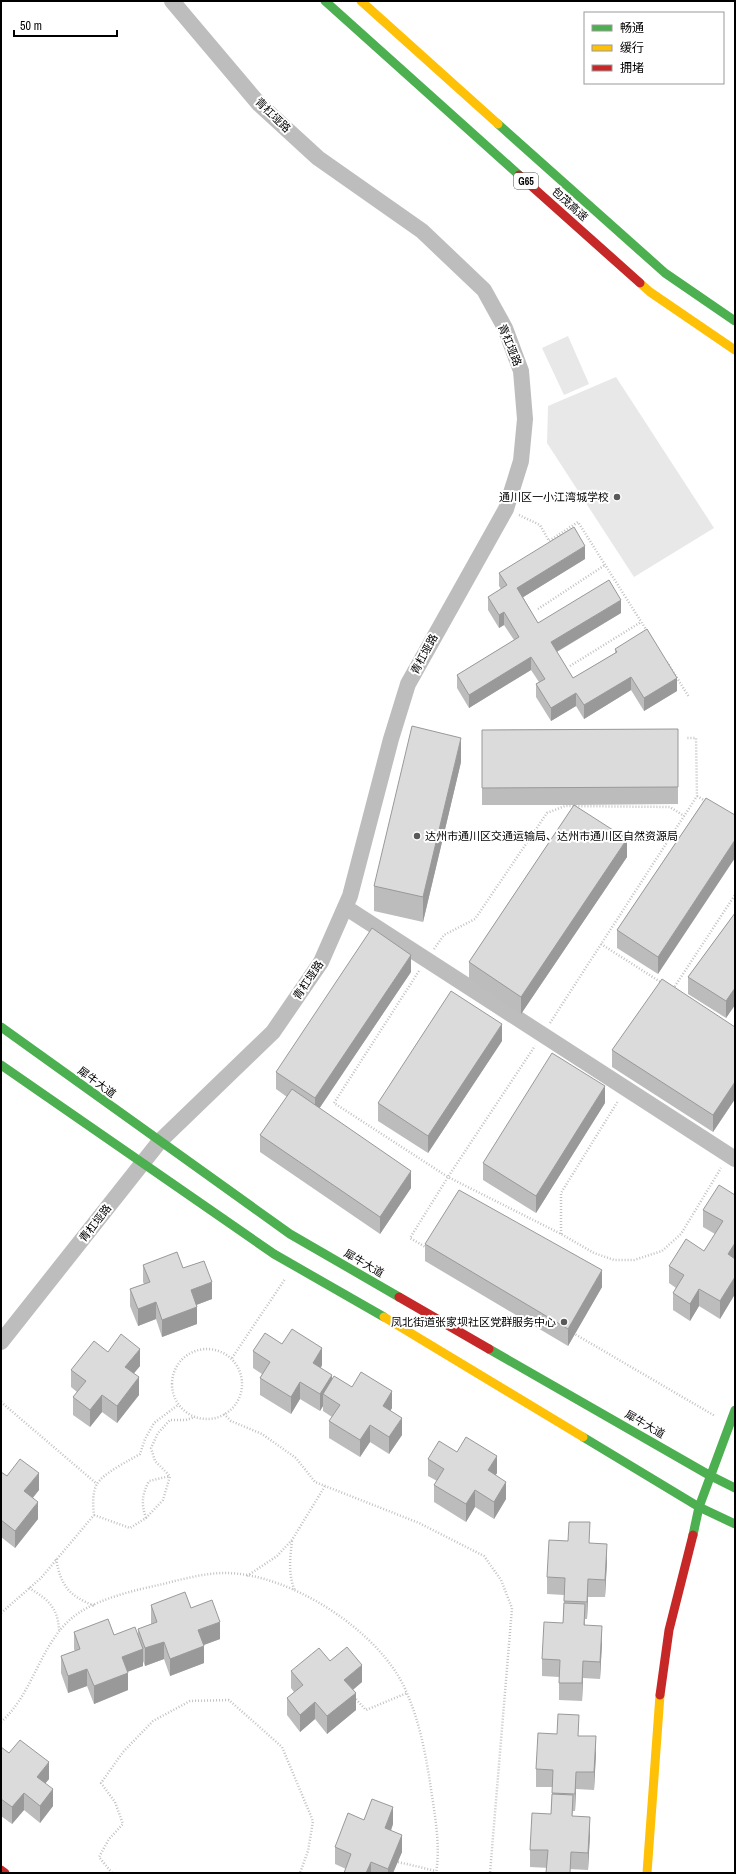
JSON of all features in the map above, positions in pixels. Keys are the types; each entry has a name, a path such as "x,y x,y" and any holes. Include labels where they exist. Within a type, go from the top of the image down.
{"main road":[{"name":"包茂高速","path":"325,1 650,292 735,350"},
{"name":"包茂高速","path":"361,1 665,273 735,321"},
{"name":"犀牛大道","path":"1,1027 290,1234 709,1475 735,1488"},
{"path":"1,1065 274,1254 416,1336 699,1507 735,1524"},
{"path":"647,1873 659,1706 668,1630 688,1561 699,1507 709,1475 735,1410"},
{"path":"1,1870 5,1873"}],"street":[{"name":"青杠垭路","path":"1,1342 160,1141 273,1032 321,962 350,896 391,740 408,684 506,509 520,461 525,419 521,371 505,328 484,290 422,231 318,158 259,104 172,1"},
{"path":"345,907 732,1157"}],"path":[{"path":"506,509 540,525 549,541 578,522 649,635"},
{"path":"538,609 605,565"},
{"path":"570,666 642,622"},
{"path":"665,660 689,697"},
{"path":"697,796 710,804"},
{"path":"426,960 444,935 475,919 547,813 565,806 670,807 684,816"},
{"path":"673,990 735,895"},
{"path":"601,944 679,994"},
{"path":"561,1234 561,1194 626,1088"},
{"path":"430,1250 410,1238 448,1177 561,1234 594,1253 614,1260 634,1260 662,1251 681,1234 732,1157"},
{"path":"232,1358 294,1265"},
{"path":"566,1329 730,1424"},
{"path":"211,1348 232,1358 242,1379 241,1390 237,1401 230,1410 224,1414 209,1419 187,1414 178,1405 172,1395 171,1383 173,1372 183,1357 199,1349 211,1348"},
{"path":"1,1402 97,1484"},
{"path":"1,1613 41,1578 94,1515 93,1503 97,1484 112,1471 140,1454 145,1439 154,1423 178,1405"},
{"path":"224,1414 231,1420 262,1434 296,1458 315,1482 419,1523 484,1556 501,1580 512,1608 490,1873"},
{"path":"170,1476 156,1461 151,1448 158,1433 170,1420 186,1420 195,1417"},
{"path":"94,1515 130,1528 146,1518 163,1500 170,1476"},
{"path":"146,1518 142,1507 142,1495 149,1481 170,1476"},
{"path":"246,1576 277,1556 292,1540 325,1486"},
{"path":"292,1540 290,1563 292,1583 295,1592"},
{"path":"56,1559 60,1576 69,1592 80,1600 95,1606"},
{"path":"1,1722 26,1691 49,1645 59,1630 80,1612 141,1589 183,1579 225,1573 258,1578 295,1592 324,1606 362,1632 387,1660 407,1693 418,1723 427,1762 436,1818 438,1863 436,1872 398,1862"},
{"path":"29,1588 41,1595 56,1610 59,1630"},
{"path":"350,1692 366,1710 407,1693"},
{"path":"112,1873 99,1857 109,1839 123,1824 115,1802 101,1783 123,1752 153,1721 190,1701 229,1700 282,1746 313,1821 308,1851 300,1873"}],"shaded area":[{"path":"568,336 589,384 564,395 542,348"},
{"path":"616,377 714,528 634,577 547,443 548,406"}],"building":[{"path":"574,527 585,546 517,588 538,623 609,580 621,600 551,642 573,678 617,652 615,649 647,629 677,678 644,698 631,677 584,705 576,693 551,708 536,684 545,679 531,657 469,695 457,675 519,637 504,612 499,615 488,597 507,585 499,573"},
{"name":"达州市通川区交通运输局、达州市通川区自然资源局","path":"412,726 461,738 423,897 374,886"},
{"path":"678,729 678,787 482,788 482,730"},
{"path":"706,798 735,815 735,840 658,957 617,930"},
{"path":"574,805 627,839 521,997 469,962"},
{"path":"735,913 735,988 726,1001 688,977"},
{"path":"372,928 411,955 315,1098 276,1072"},
{"path":"662,979 735,1027 735,1082 713,1115 612,1050"},
{"path":"451,991 502,1024 428,1136 378,1103"},
{"path":"552,1053 605,1086 536,1196 483,1163"},
{"path":"292,1089 411,1171 380,1217 260,1135"},
{"path":"719,1185 735,1195 735,1243 728,1254 735,1259 735,1277 720,1301 699,1289 690,1304 673,1293 684,1275 669,1266 686,1239 704,1251 723,1221 703,1210"},
{"path":"459,1190 602,1270 568,1329 425,1244"},
{"path":"177,1252 183,1268 204,1261 212,1282 191,1290 197,1307 162,1320 156,1302 138,1309 130,1289 150,1282 143,1265"},
{"path":"292,1329 322,1348 313,1363 332,1375 320,1394 300,1382 291,1397 260,1378 270,1362 253,1351 265,1333 282,1344"},
{"path":"121,1334 140,1349 125,1367 139,1377 117,1406 102,1395 90,1410 73,1397 86,1381 71,1370 94,1341 108,1352"},
{"path":"361,1372 392,1391 383,1406 402,1418 389,1437 370,1425 360,1440 329,1421 340,1405 323,1394 334,1376 352,1387"},
{"path":"466,1437 497,1456 488,1470 506,1482 494,1502 475,1490 466,1504 434,1485 444,1469 428,1459 439,1441 457,1452"},
{"path":"20,1459 39,1473 24,1491 38,1502 15,1531 1,1520 1,1472 7,1476"},
{"path":"569,1522 590,1522 589,1543 607,1544 605,1580 588,1579 587,1602 564,1601 565,1578 547,1577 549,1540 568,1541"},
{"path":"185,1592 191,1608 212,1600 220,1622 198,1630 204,1646 170,1659 164,1642 145,1648 138,1629 157,1622 151,1605"},
{"path":"564,1603 585,1604 584,1625 602,1626 600,1662 583,1661 582,1683 559,1683 560,1660 542,1659 544,1622 563,1623"},
{"path":"108,1619 114,1635 135,1627 143,1649 122,1657 128,1673 94,1686 87,1669 68,1676 61,1656 80,1649 74,1632"},
{"path":"347,1647 362,1665 344,1680 356,1693 327,1716 315,1702 300,1715 287,1698 303,1685 291,1671 319,1648 330,1661"},
{"path":"558,1714 579,1715 578,1736 596,1736 594,1772 576,1772 575,1794 552,1793 553,1770 536,1769 538,1733 557,1734"},
{"path":"20,1740 49,1762 37,1777 53,1789 40,1806 24,1793 12,1807 1,1799 1,1747 9,1753"},
{"path":"552,1794 573,1795 572,1816 590,1817 588,1853 571,1852 570,1873 546,1873 548,1850 530,1850 532,1813 551,1814"},
{"path":"372,1799 393,1807 385,1828 402,1835 388,1869 371,1862 366,1873 344,1873 351,1854 335,1847 348,1813 364,1820"}],"traffic: fast":[{"path":"325,1 519,175"},
{"path":"498,124 665,273 735,321"},
{"path":"1,1027 290,1234 399,1297"},
{"path":"1,1065 274,1254 384,1317"},
{"path":"489,1349 709,1475 735,1488"},
{"path":"693,1535 699,1507 735,1410"},
{"path":"583,1437 699,1507 735,1524"}],"traffic: slow":[{"path":"361,1 498,124"},
{"path":"640,283 650,292 735,350"},
{"path":"384,1317 583,1437"},
{"path":"647,1873 660,1695"}],"traffic: jam":[{"path":"519,175 640,283"},
{"path":"399,1297 489,1349"},
{"path":"660,1695 669,1630 693,1535"},
{"path":"1,1870 5,1873"}],"place":[{"name":"通川区一小江湾城学校","path":"617,497"},
{"name":"达州市通川区交通运输局、达州市通川区自然资源局","path":"417,836"},
{"name":"凤北街道张家坝社区党群服务中心","path":"564,1322"}]}
